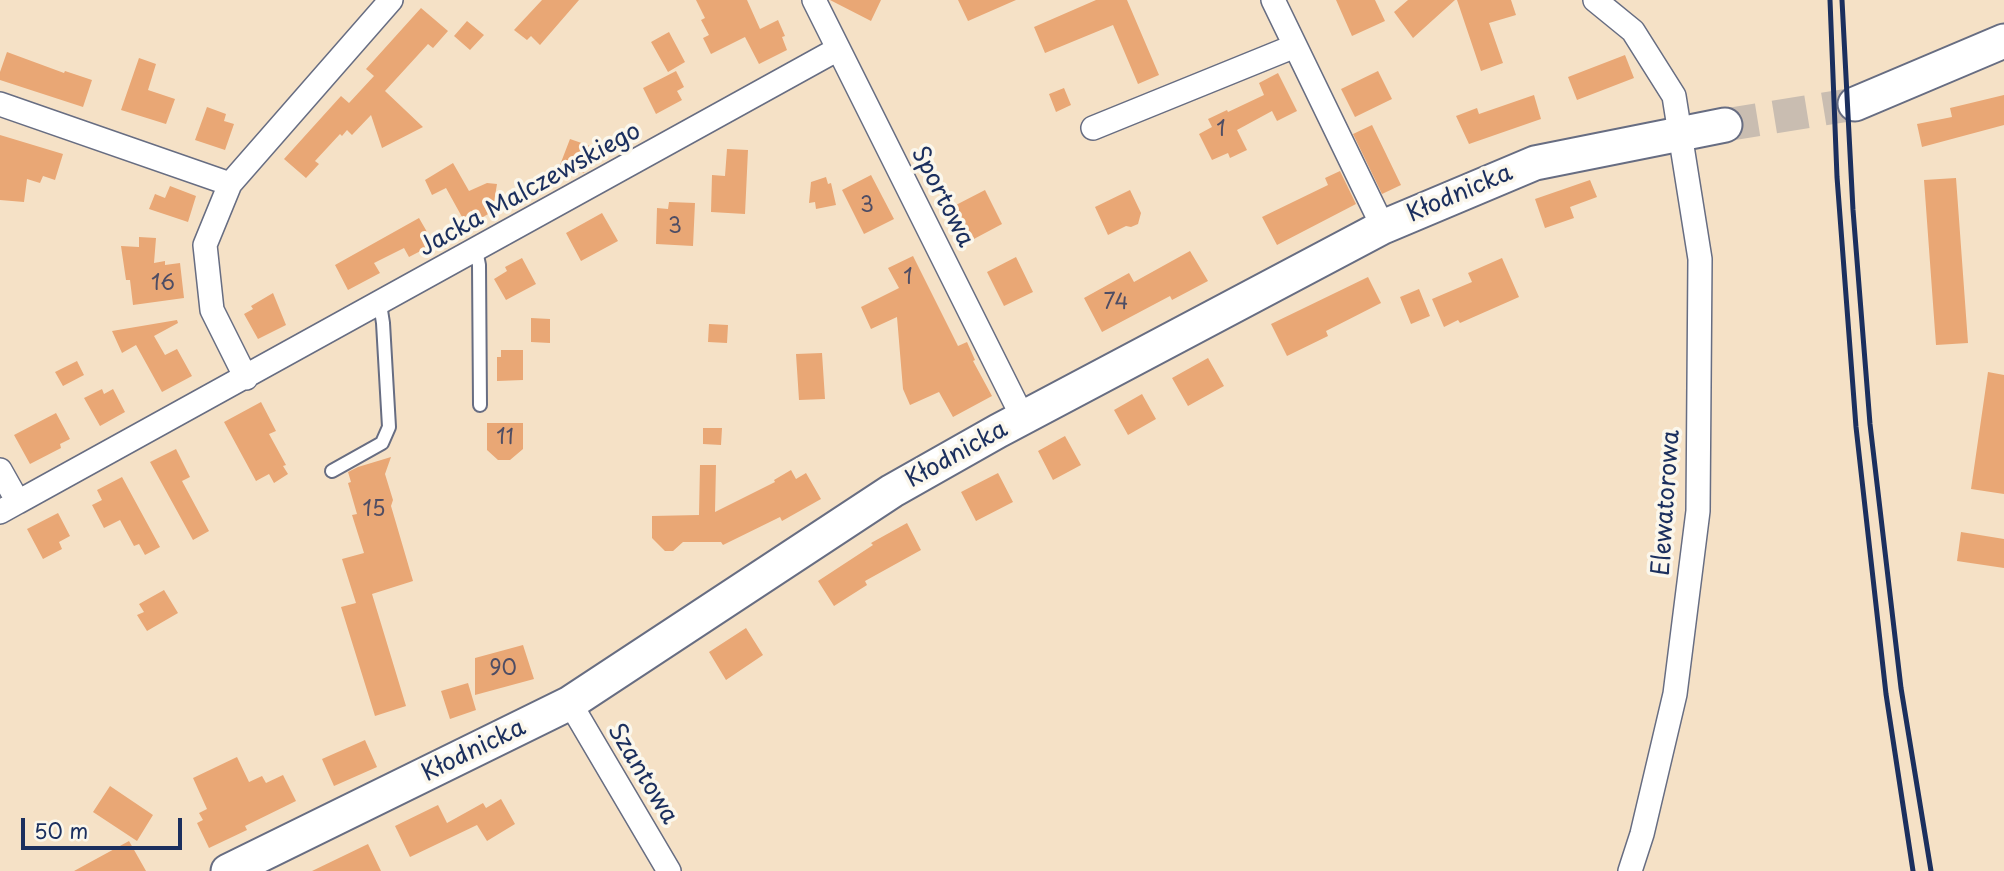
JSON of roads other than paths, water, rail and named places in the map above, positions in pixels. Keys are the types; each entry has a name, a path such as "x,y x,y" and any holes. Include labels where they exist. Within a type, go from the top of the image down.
{"main road":[{"path":"1855,104 2004,41"},
{"name":"Kłodnicka","path":"228,871 570,703 892,491 1023,418 1383,227 1535,163 1724,125"}],"street":[{"path":"246,378 212,310 205,245 230,184 391,0"},
{"name":"Sportowa","path":"814,0 1023,418"},
{"path":"1273,0 1383,227"},
{"name":"Elewatorowa","path":"1595,0 1633,31 1674,96 1700,259 1698,511 1675,694 1642,834 1630,871"},
{"path":"1093,128 1295,46"},
{"name":"Jacka Malczewskiego","path":"0,470 9,507 838,49"},
{"path":"0,104 230,184"},
{"name":"Szantowa","path":"570,703 669,871"}],"lane":[{"path":"476,250 479,265 480,405"},
{"path":"332,471 382,443 389,427 380,304"}],"tunnel":[{"path":"1725,125 1855,104"}],"railway":[{"path":"1830,0 1837,177 1856,427 1886,694 1913,871"},
{"path":"1842,0 1853,210 1870,424 1901,688 1931,871"}]}
